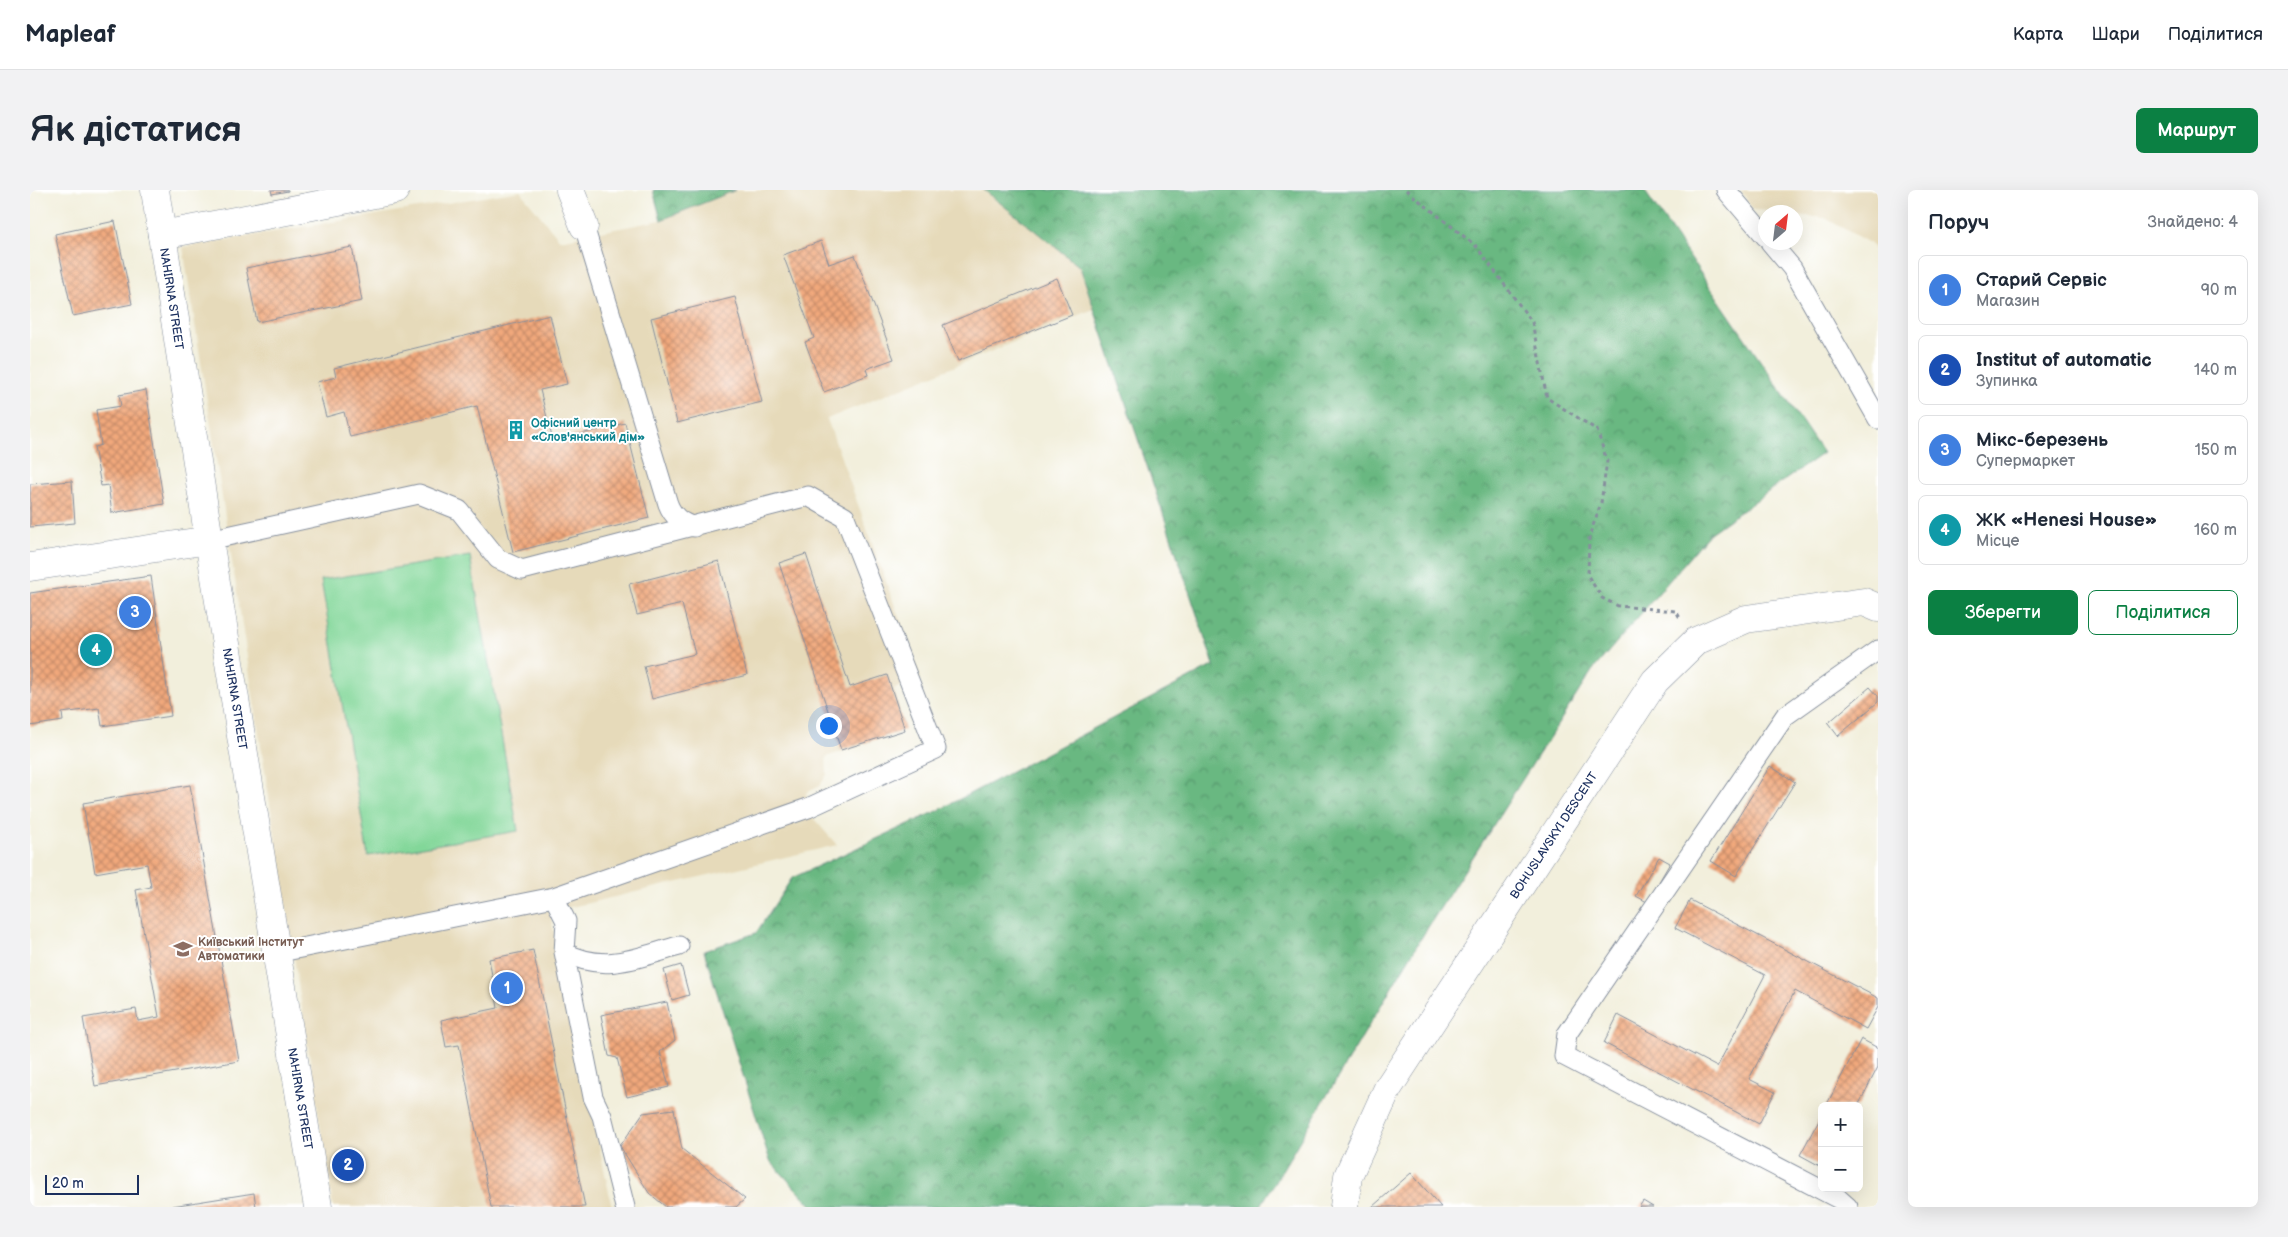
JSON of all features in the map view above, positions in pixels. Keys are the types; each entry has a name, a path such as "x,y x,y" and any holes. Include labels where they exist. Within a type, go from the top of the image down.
{"street":[{"name":"NAHIRNA STREET","path":"155,190 209,540 318,1207"},
{"path":"162,235 395,190"},
{"path":"570,190 584,226"},
{"path":"30,567 209,540"},
{"name":"BOHUSLAVSKYI DESCENT","path":"1344,1207 1348,1176 1388,1088 1655,681 1696,641 1746,620 1864,602 1878,608"}],"lane":[{"path":"1726,190 1758,228"},
{"path":"584,226 668,504 672,514 694,527"},
{"path":"1777,250 1792,268 1878,420"},
{"path":"209,540 419,494 459,510 498,559 522,570 808,496 845,518 936,750 808,808 554,897 276,953"},
{"path":"1848,1207 1839,1199 1564,1056 1567,1034 1785,716 1878,650"},
{"path":"554,897 566,921 564,952 593,1097 602,1116 625,1207"},
{"path":"564,952 584,961 610,964 679,946"}],"path":[{"path":"1406,190 1476,246 1532,322 1547,398 1597,430 1607,461 1601,503 1589,537 1588,576 1602,598 1618,606 1676,611 1696,641"}],"shaded area":[{"path":"736,190 984,190 1080,267 1094,309 827,419 921,678 894,689 905,730 826,757 827,774 820,786 806,793 814,819 837,845 550,912 612,1207 333,1207 183,247 520,191 560,240 661,220"},
{"path":"1741,190 1878,190 1878,255 1871,244 1825,218 1803,216 1803,205 1758,205 1758,210 1753,210"}],"green space":[{"path":"653,190 736,190 661,220"},
{"path":"984,190 1644,190 1823,453 1710,533 1592,671 1425,932 1260,1207 813,1207 770,1161 704,951 756,933 792,878 939,810 1214,665 1080,267"},
{"path":"470,556 518,831 368,856 321,580"}],"building":[{"path":"271,190 288,190 288,191 272,194"},
{"path":"115,221 132,304 73,316 55,234"},
{"path":"821,241 829,264 855,255 894,359 866,369 868,375 824,392 805,342 814,338 783,255"},
{"path":"352,247 362,301 257,322 246,268"},
{"path":"1057,278 1072,315 958,361 943,325"},
{"path":"735,297 762,402 677,423 651,318"},
{"name":"Офісний центр «Слов'янський дім»","path":"550,315 567,384 540,390 553,441 625,423 649,518 513,552 477,406 350,437 344,412 326,417 317,382 336,377 334,368"},
{"path":"146,390 164,504 112,513 108,485 101,486 94,447 101,445 96,410 121,406 119,395"},
{"path":"72,481 75,523 30,527 30,484"},
{"path":"806,554 850,687 887,675 905,730 841,750 779,563"},
{"path":"719,561 747,675 652,699 644,666 695,654 682,604 637,615 629,584"},
{"path":"151,576 171,716 102,726 99,708 62,713 63,721 30,726 30,593"},
{"path":"1870,687 1878,696 1878,702 1838,736 1828,723"},
{"path":"1770,766 1795,782 1736,876 1711,861"},
{"name":"Київський Інститут Автоматики","path":"190,785 239,1061 95,1086 83,1018 136,1009 138,1021 159,1017 136,890 151,887 147,864 95,873 83,803"},
{"path":"1659,857 1670,863 1647,902 1636,896"},
{"path":"1690,900 1878,998 1878,1007 1866,1029 1795,991 1749,1079 1775,1092 1759,1124 1604,1043 1618,1015 1717,1067 1765,975 1675,928"},
{"path":"533,950 585,1207 491,1207 459,1045 446,1047 441,1020 498,1008 489,959"},
{"path":"681,965 689,995 672,1000 664,970"},
{"path":"667,1002 675,1040 660,1052 669,1087 627,1097 617,1058 609,1056 601,1015"},
{"path":"1861,1039 1878,1048 1878,1067 1860,1102 1828,1102"},
{"path":"674,1109 682,1149 745,1199 736,1207 666,1207 649,1193 620,1146 643,1113"},
{"path":"1818,1121 1818,1165 1800,1155"},
{"path":"1411,1173 1441,1207 1372,1207"},
{"path":"254,1193 256,1207 172,1207 172,1206"},
{"path":"1643,1201 1653,1207 1639,1207"}],"place":[{"name":"Офісний центр «Слов'янський дім»","path":"516,430"},
{"name":"Мікс-березень","path":"135,612"},
{"name":"ЖК «Henesi House»","path":"96,650"},
{"name":"Київський Інститут Автоматики","path":"183,949"},
{"name":"Старий Сервіс","path":"507,988"},
{"name":"Institut of automatic","path":"348,1165"}]}
